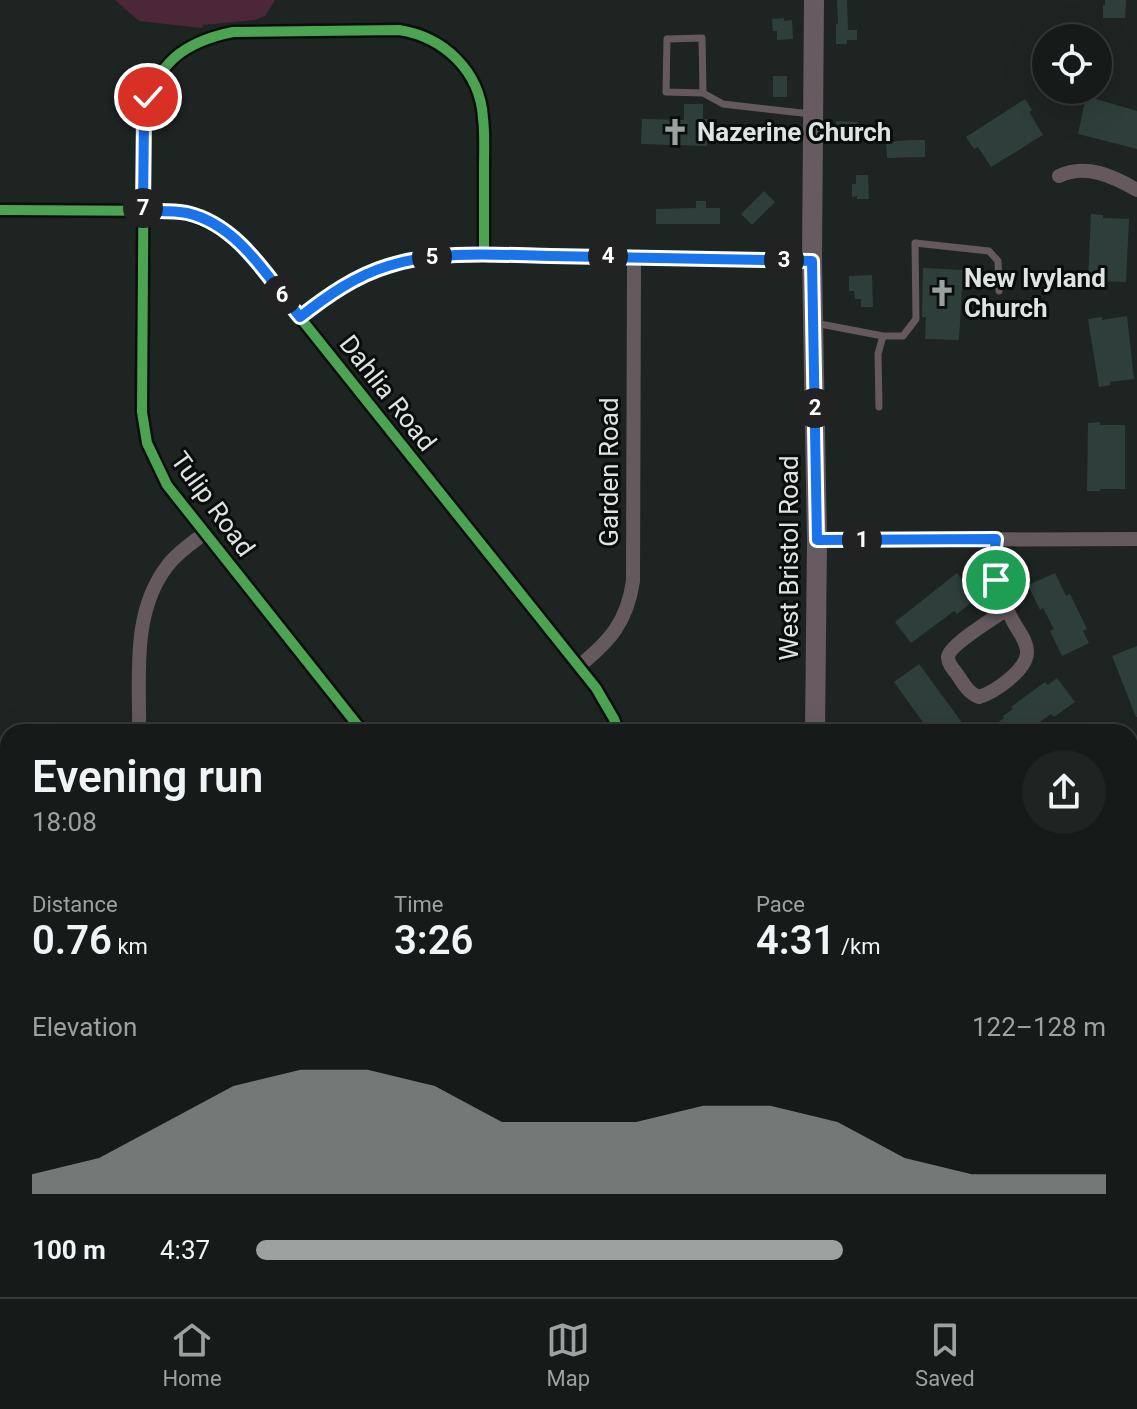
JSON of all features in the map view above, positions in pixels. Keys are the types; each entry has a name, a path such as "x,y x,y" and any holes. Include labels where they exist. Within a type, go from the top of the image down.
{"main road":[{"name":"West Bristol Road","path":"814,0 815,724"}],"street":[{"name":"Tulip Road","path":"357,724 167,485 147,443 142,412 144,116 156,79 164,67 186,48 212,36 233,32 399,30 430,39 455,56 467,70 479,94 484,118 484,256"},
{"path":"1059,176 1069,171 1096,172 1137,190"},
{"name":"Dahlia Road","path":"0,210 187,213 227,231 243,246 579,666 596,688 616,724"},
{"path":"300,317 343,286 388,266 429,257 812,261"},
{"name":"Garden Road","path":"579,666 599,650 622,621 633,581 634,258"},
{"path":"139,724 140,646 149,598 166,568 205,533"},
{"path":"996,539 996,580 1027,647 1027,654 1024,664 994,690 979,697 971,694 950,664 950,652 1007,609"},
{"path":"817,540 1137,539"}],"lane":[{"path":"703,93 702,38 667,39 666,92 703,93 723,104 813,114"},
{"path":"813,322 883,336 903,336 916,319 915,243 989,251 998,261 999,291"},
{"path":"879,407 878,354 883,336"}],"shaded area":[{"path":"115,0 275,0 265,16 255,20 203,25 202,28 139,21"}],"building":[{"path":"837,0 847,0 848,30 857,30 857,40 847,40 847,44 836,44"},
{"path":"1105,0 1126,0 1125,18 1103,18"},
{"path":"784,18 784,21 792,20 793,39 777,40 772,19"},
{"path":"773,76 787,76 787,97 773,97"},
{"path":"1025,99 1043,135 991,167 978,147 974,149 966,137"},
{"name":"Nazerine Church","path":"684,104 703,104 703,119 708,119 707,146 641,144 642,119 684,120"},
{"path":"1084,104 1112,104 1137,111 1137,149 1078,134"},
{"path":"836,121 857,122 857,135 836,135"},
{"path":"925,140 925,157 887,158 886,142"},
{"path":"856,175 868,175 869,199 852,197"},
{"path":"764,191 775,202 752,225 741,214"},
{"path":"696,201 706,201 706,208 720,208 720,224 656,224 656,209 696,208"},
{"path":"1091,214 1103,215 1103,218 1129,219 1126,282 1088,283"},
{"name":"New Ivyland Church","path":"923,268 963,270 959,340 925,339"},
{"path":"872,275 873,307 861,307 861,299 855,299 854,291 849,291 849,276"},
{"path":"1127,316 1134,379 1110,382 1111,385 1099,387 1088,319"},
{"path":"1100,422 1100,425 1125,425 1125,489 1087,491 1088,423"},
{"path":"957,573 976,599 911,643 895,622"},
{"path":"1055,573 1066,596 1070,594 1087,629 1083,631 1089,643 1062,656 1050,631 1054,629 1028,585"},
{"path":"1137,646 1137,717 1136,717 1112,656"},
{"path":"919,664 963,724 924,724 894,682"},
{"path":"1057,678 1075,702 1054,717 1051,714 1037,724 996,724 1013,709 1011,707 1045,682 1048,685"}],"cycle path":[{"path":"357,724 167,485 147,443 142,412 144,116 156,82 164,69 186,49 233,32 399,30 431,40 457,59 467,71 480,101 484,136 484,256"},
{"path":"0,210 174,211 203,219 235,239 596,688 616,724"}],"place":[{"name":"Nazerine Church","path":"675,132"},
{"name":"New Ivyland Church","path":"942,293"}],"route":[{"path":"148,97 144,116 143,211 187,213 227,231 243,246 300,317 330,294 363,276 388,266 429,257 535,255 812,261 817,540 996,539 996,580"}]}
